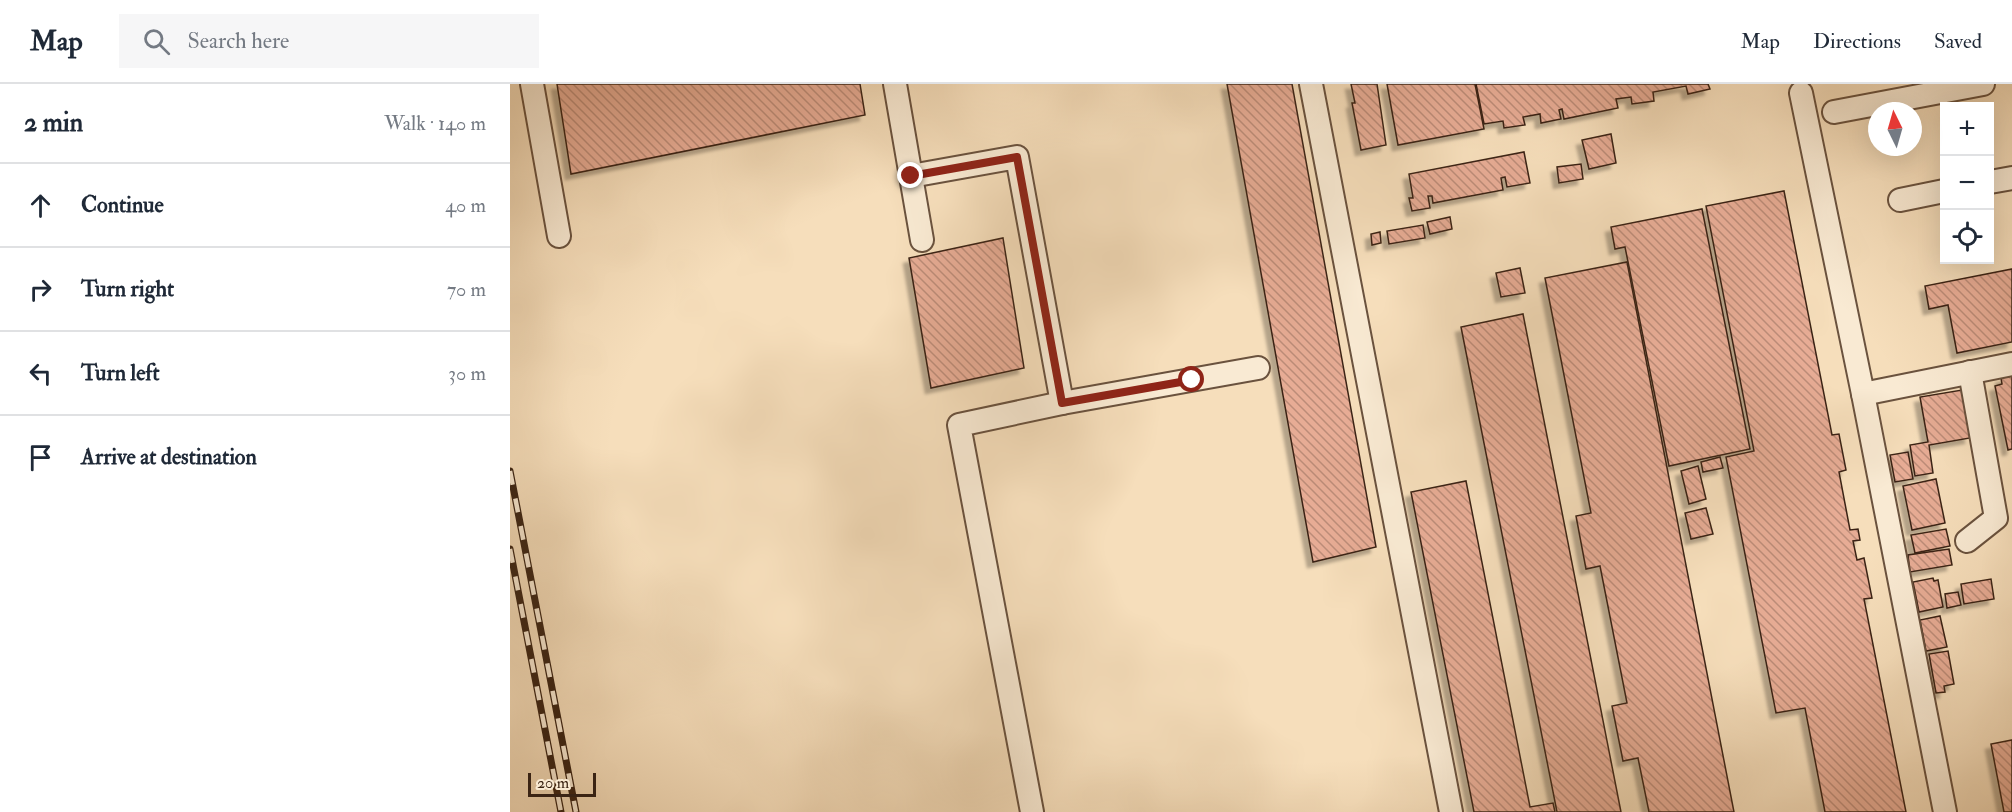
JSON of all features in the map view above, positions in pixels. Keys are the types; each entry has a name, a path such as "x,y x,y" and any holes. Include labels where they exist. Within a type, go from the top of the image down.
{"lane":[{"path":"532,84 558,236"},
{"path":"895,84 922,240"},
{"path":"1311,84 1451,812"},
{"path":"1834,111 1877,93 1983,84"},
{"path":"1801,93 1945,812"},
{"path":"911,176 1017,157 1062,403"},
{"path":"1994,181 2012,178"},
{"path":"1900,200 1940,192"},
{"path":"1863,394 2012,364"},
{"path":"1032,812 959,425 1062,403 1258,368"},
{"path":"1967,541 2004,517 1970,372"}],"building":[{"path":"557,84 860,84 865,115 571,174"},
{"path":"1227,84 1292,84 1376,547 1313,562"},
{"path":"1351,84 1377,84 1386,145 1361,150 1352,103 1355,103"},
{"path":"1387,84 1475,84 1484,129 1398,145"},
{"path":"1476,84 1708,84 1710,89 1688,94 1686,86 1653,92 1654,101 1632,104 1631,97 1616,99 1618,108 1564,119 1562,109 1559,110 1561,119 1541,123 1540,114 1523,117 1525,125 1504,128 1503,121 1484,124"},
{"path":"1611,134 1616,163 1589,169 1582,140"},
{"path":"1524,152 1530,183 1507,187 1505,177 1501,178 1503,190 1433,203 1432,196 1428,196 1430,208 1412,211 1409,198 1413,198 1409,174"},
{"path":"1581,164 1583,179 1559,183 1557,167"},
{"path":"1784,191 1832,435 1839,434 1846,470 1839,472 1850,530 1858,529 1860,540 1853,541 1857,560 1864,558 1872,598 1864,599 1906,812 1825,812 1805,708 1776,713 1726,457 1754,451 1706,206"},
{"path":"1702,209 1750,449 1669,466 1625,247 1615,249 1611,227"},
{"path":"1450,217 1452,229 1430,234 1427,222"},
{"path":"1423,225 1425,238 1389,244 1387,231"},
{"path":"1380,232 1381,243 1372,245 1371,234"},
{"path":"1003,238 1024,368 931,388 909,258"},
{"path":"1627,262 1734,812 1649,812 1638,758 1623,761 1612,706 1627,703 1600,566 1586,569 1576,516 1591,513 1545,278"},
{"path":"1520,268 1525,293 1501,297 1496,273"},
{"path":"2012,269 2012,342 1957,353 1948,305 1929,309 1925,286"},
{"path":"1523,314 1621,812 1557,812 1461,327"},
{"path":"2012,376 2012,449 2008,450 1995,386 2002,384 2001,378"},
{"path":"1962,390 1970,438 1929,445 1933,473 1915,476 1910,445 1928,442 1920,397"},
{"path":"1908,452 1913,479 1895,482 1890,455"},
{"path":"1720,457 1723,468 1703,472 1701,462"},
{"path":"1698,466 1706,499 1689,504 1681,471"},
{"path":"1936,479 1945,523 1912,530 1903,486"},
{"path":"1466,481 1530,807 1553,803 1555,812 1474,812 1411,492"},
{"path":"1706,508 1713,534 1691,539 1685,513"},
{"path":"1946,529 1950,546 1915,553 1911,535"},
{"path":"1949,549 1952,565 1910,572 1908,555"},
{"path":"1933,578 1934,581 1938,580 1943,607 1919,612 1913,582"},
{"path":"1991,579 1994,599 1964,604 1961,584"},
{"path":"1958,592 1961,605 1947,608 1945,594"},
{"path":"1940,616 1947,647 1926,651 1920,620"},
{"path":"1948,651 1954,684 1944,686 1945,692 1936,693 1929,654"},
{"path":"2012,740 2012,812 2004,812 1991,744"}],"railway":[{"path":"510,471 576,812"},
{"path":"510,549 561,812"}],"route":[{"path":"911,176 1017,157 1062,403 1192,380"}]}
